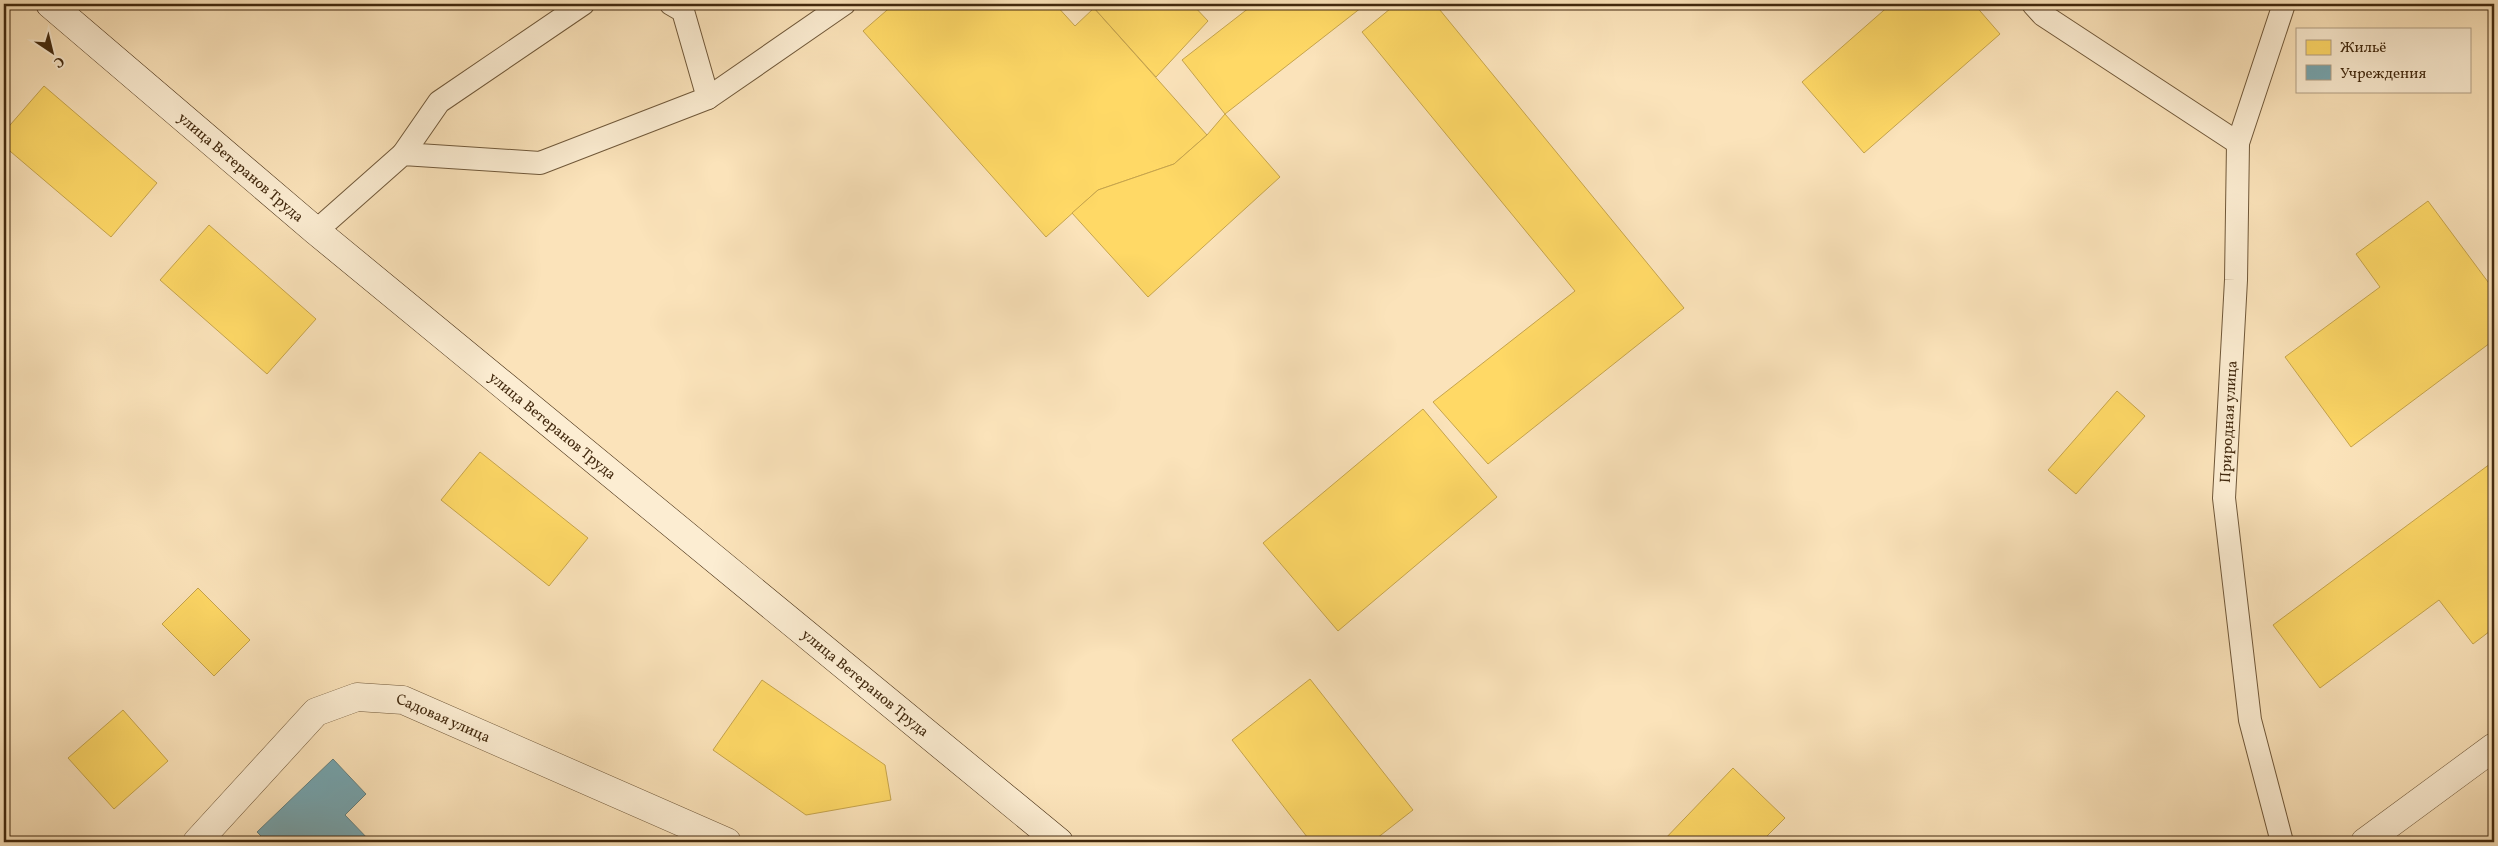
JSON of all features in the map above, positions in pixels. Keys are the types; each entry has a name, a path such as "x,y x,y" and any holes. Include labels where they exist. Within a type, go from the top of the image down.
{"street":[{"name":"улица Ветеранов Труда","path":"50,4 316,232 1059,842"},
{"name":"Садовая улица","path":"197,842 316,712 357,697 403,700 727,842"},
{"path":"2365,842 2494,747"}],"lane":[{"path":"316,232 403,154 439,102 583,4"},
{"path":"671,4 683,11 708,98"},
{"path":"403,154 540,163 708,98 844,4"},
{"path":"2033,4 2043,15 2238,143"},
{"name":"Природная улица","path":"2282,842 2250,720 2224,498 2236,280 2238,143 2284,4"}],"building: Жильё":[{"path":"894,4 1055,4 1075,26 1094,8 1207,135 1174,164 1098,190 1046,237 863,31"},
{"path":"1099,4 1192,4 1208,21 1156,77 1094,8"},
{"path":"1254,4 1366,4 1225,114 1182,60"},
{"path":"1396,4 1435,4 1684,308 1488,464 1433,402 1575,291 1362,32"},
{"path":"1891,4 1974,4 2000,34 1864,153 1802,82"},
{"path":"44,86 157,183 111,237 4,146 4,132"},
{"path":"1225,114 1280,177 1148,297 1072,213 1098,190 1174,164 1207,135"},
{"path":"2428,201 2494,290 2494,340 2351,447 2285,357 2380,287 2356,254"},
{"path":"209,225 316,319 267,374 160,280"},
{"path":"2117,391 2145,416 2076,494 2048,470"},
{"path":"1423,409 1497,497 1338,631 1263,543"},
{"path":"480,452 588,538 549,586 441,500"},
{"path":"2494,461 2494,628 2473,644 2439,600 2320,688 2273,625"},
{"path":"198,588 250,640 214,676 162,624"},
{"path":"1310,679 1413,810 1372,842 1311,842 1232,740"},
{"path":"762,680 885,765 891,800 806,815 713,750"},
{"path":"123,710 168,761 114,809 68,758"},
{"path":"1733,768 1785,818 1761,842 1662,842"}],"building: Учреждения":[{"path":"333,759 366,794 345,815 371,842 267,842 257,832"}]}
